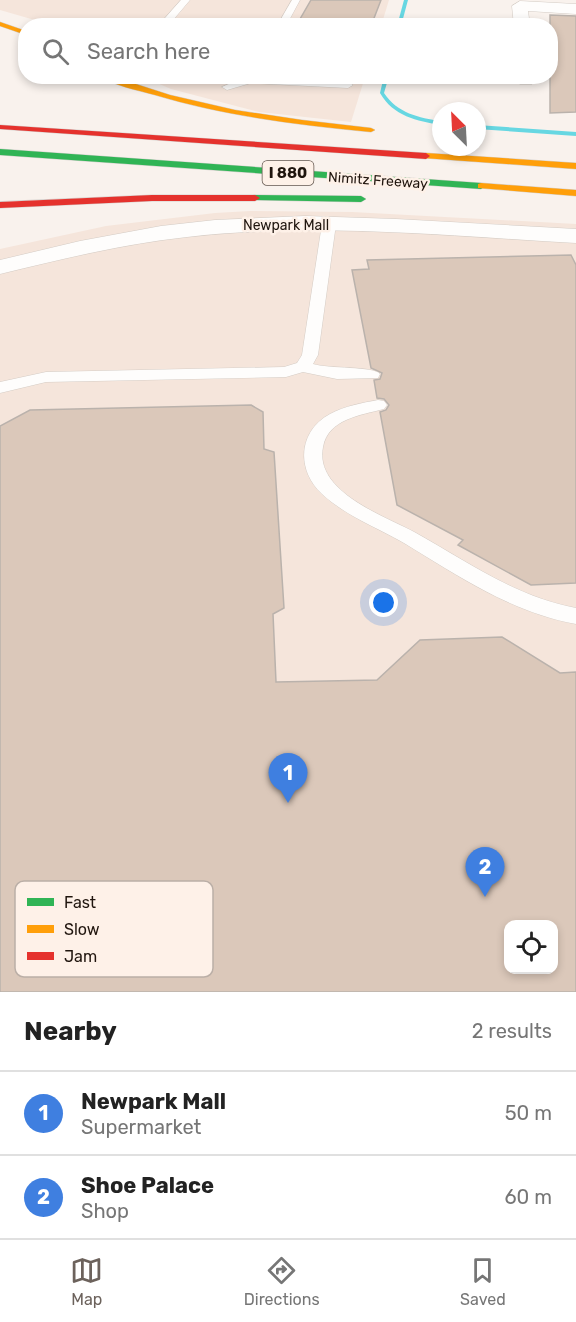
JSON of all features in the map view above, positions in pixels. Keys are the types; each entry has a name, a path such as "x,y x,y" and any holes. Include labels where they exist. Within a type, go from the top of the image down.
{"highway":[{"path":"0,24 18,30"},
{"path":"124,84 160,97 226,113 385,132"},
{"name":"Nimitz Freeway","path":"0,127 576,166"},
{"name":"Nimitz Freeway","path":"0,155 140,162 576,193"},
{"path":"0,205 162,198 380,200"}],"street":[{"path":"521,18 520,6 576,9"},
{"name":"Newpark Mall","path":"0,267 99,243 154,233 246,225 329,224 576,236"}],"lane":[{"path":"169,18 186,0"},
{"path":"286,18 296,0"},
{"path":"227,87 235,84"},
{"path":"334,84 348,85"},
{"path":"0,388 25,380 46,377 286,372 303,366 310,355 329,224"},
{"path":"303,366 320,372 340,375 372,374"},
{"path":"378,405 357,409 338,417 320,429 314,443 312,463 321,482 360,510 495,587 528,604 576,616"}],"shaded area":[{"path":"0,0 389,0 383,18 28,18 0,10"},
{"path":"159,84 363,84 351,122 259,112"},
{"path":"250,211 352,212 576,224 576,992 0,992 0,249 106,226"}],"building":[{"path":"311,0 381,0 374,18 301,18"},
{"path":"550,15 576,16 576,112 550,113 550,84 558,84 558,18 550,18"},
{"path":"571,255 576,265 576,583 531,585 458,545 463,540 397,505 380,412 386,410 389,405 384,399 377,398 374,380 380,379 382,373 371,368 352,270 369,269 367,260"},
{"path":"251,405 263,412 264,449 274,452 284,608 273,614 276,682 377,680 420,640 502,637 560,673 576,672 576,992 0,992 0,426 30,410"}],"waterway":[{"path":"401,18 406,0"},
{"path":"385,84 382,93 392,106 407,115 432,121"},
{"path":"486,128 576,134"}],"traffic: fast":[{"path":"0,152 481,186"},
{"path":"255,198 361,199"}],"traffic: slow":[{"path":"0,24 18,30"},
{"path":"126,84 168,97 235,112 302,123 371,130"},
{"path":"426,156 576,166"},
{"path":"481,186 576,193"}],"traffic: jam":[{"path":"0,127 426,156"},
{"path":"0,205 152,198 255,198"}],"place":[{"name":"Newpark Mall","path":"288,803"},
{"name":"Shoe Palace","path":"485,897"}]}
